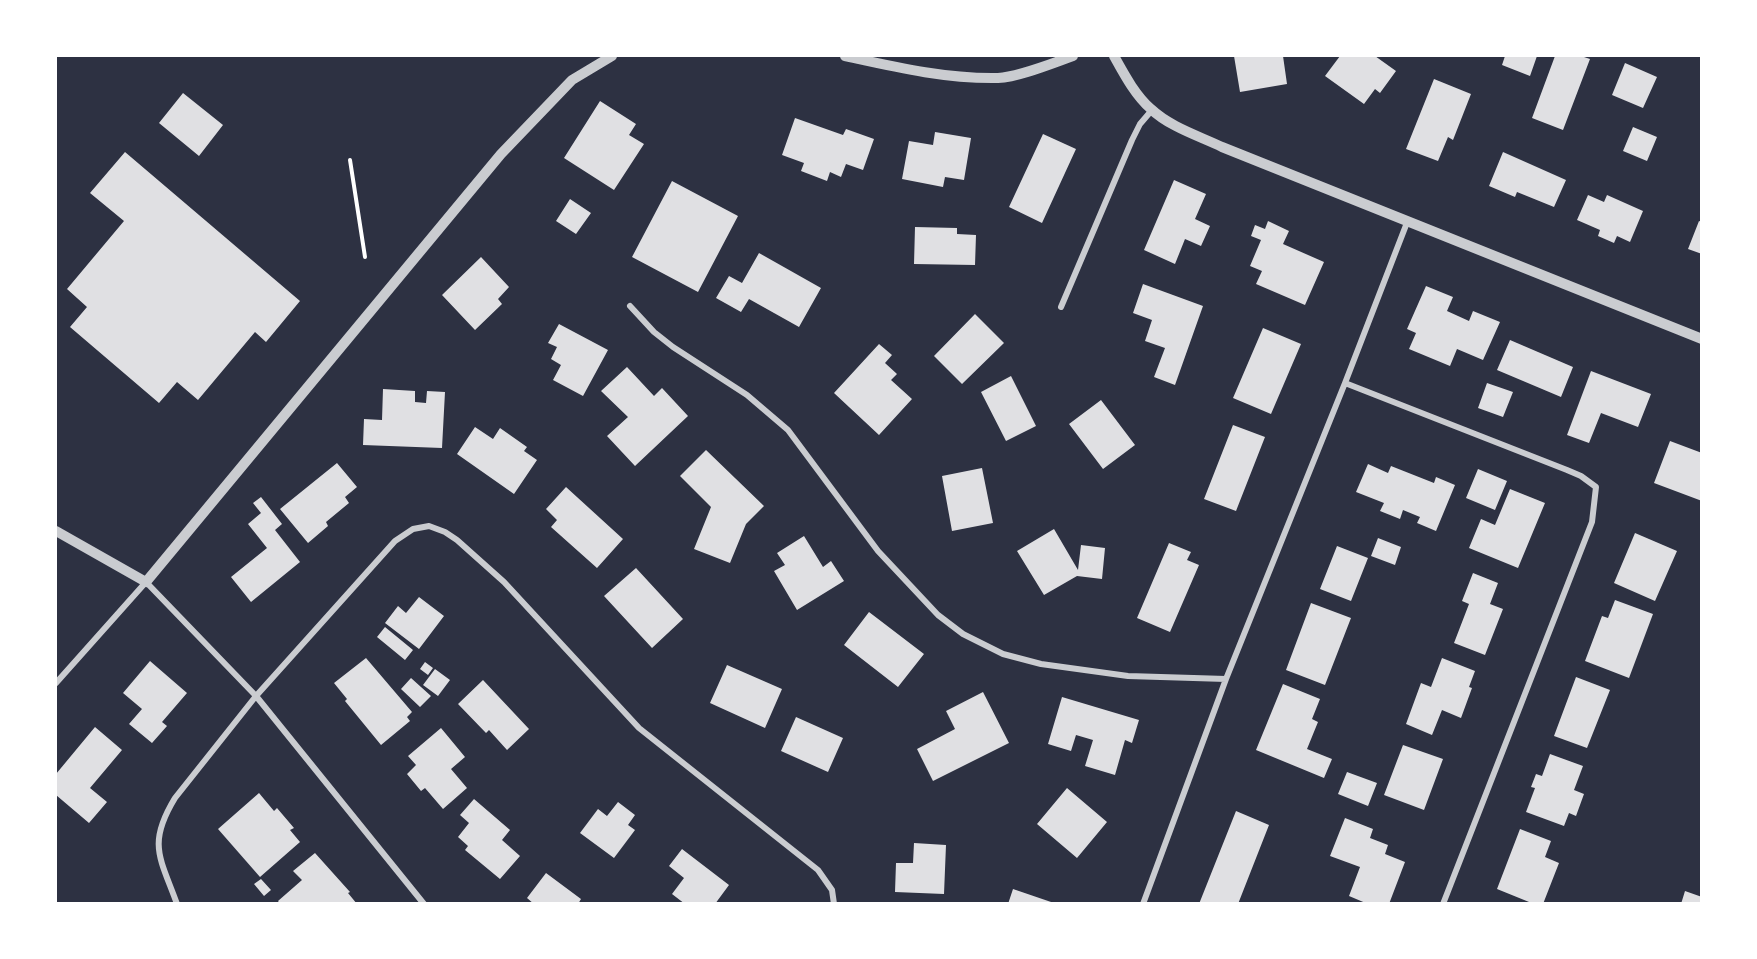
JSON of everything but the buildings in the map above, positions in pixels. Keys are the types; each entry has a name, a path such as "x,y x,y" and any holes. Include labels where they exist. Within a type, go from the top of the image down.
{"street":[{"path":"56,683 146,582 501,154 572,80 612,56"},
{"path":"844,56 922,73 1000,78 1073,56"},
{"path":"1114,56 1128,81 1152,110 1185,130 1222,147 1701,339"},
{"path":"1061,308 1132,140 1140,124 1152,110"},
{"path":"1143,903 1226,679 1346,383 1408,220"},
{"path":"630,306 654,332 673,347 747,395 788,430 878,550 938,615 963,634 1003,654 1041,664 1128,676 1226,679"},
{"path":"1346,383 1567,470 1581,476 1596,487 1592,522 1443,903"},
{"path":"177,903 159,854 158,834 164,815 175,798 256,696 395,540 413,529 429,526 457,540 504,582 639,728 800,853 818,870 832,890 834,903"},
{"path":"56,531 146,582 256,696 424,903"}],"path":[{"path":"351,160 365,257"}]}
